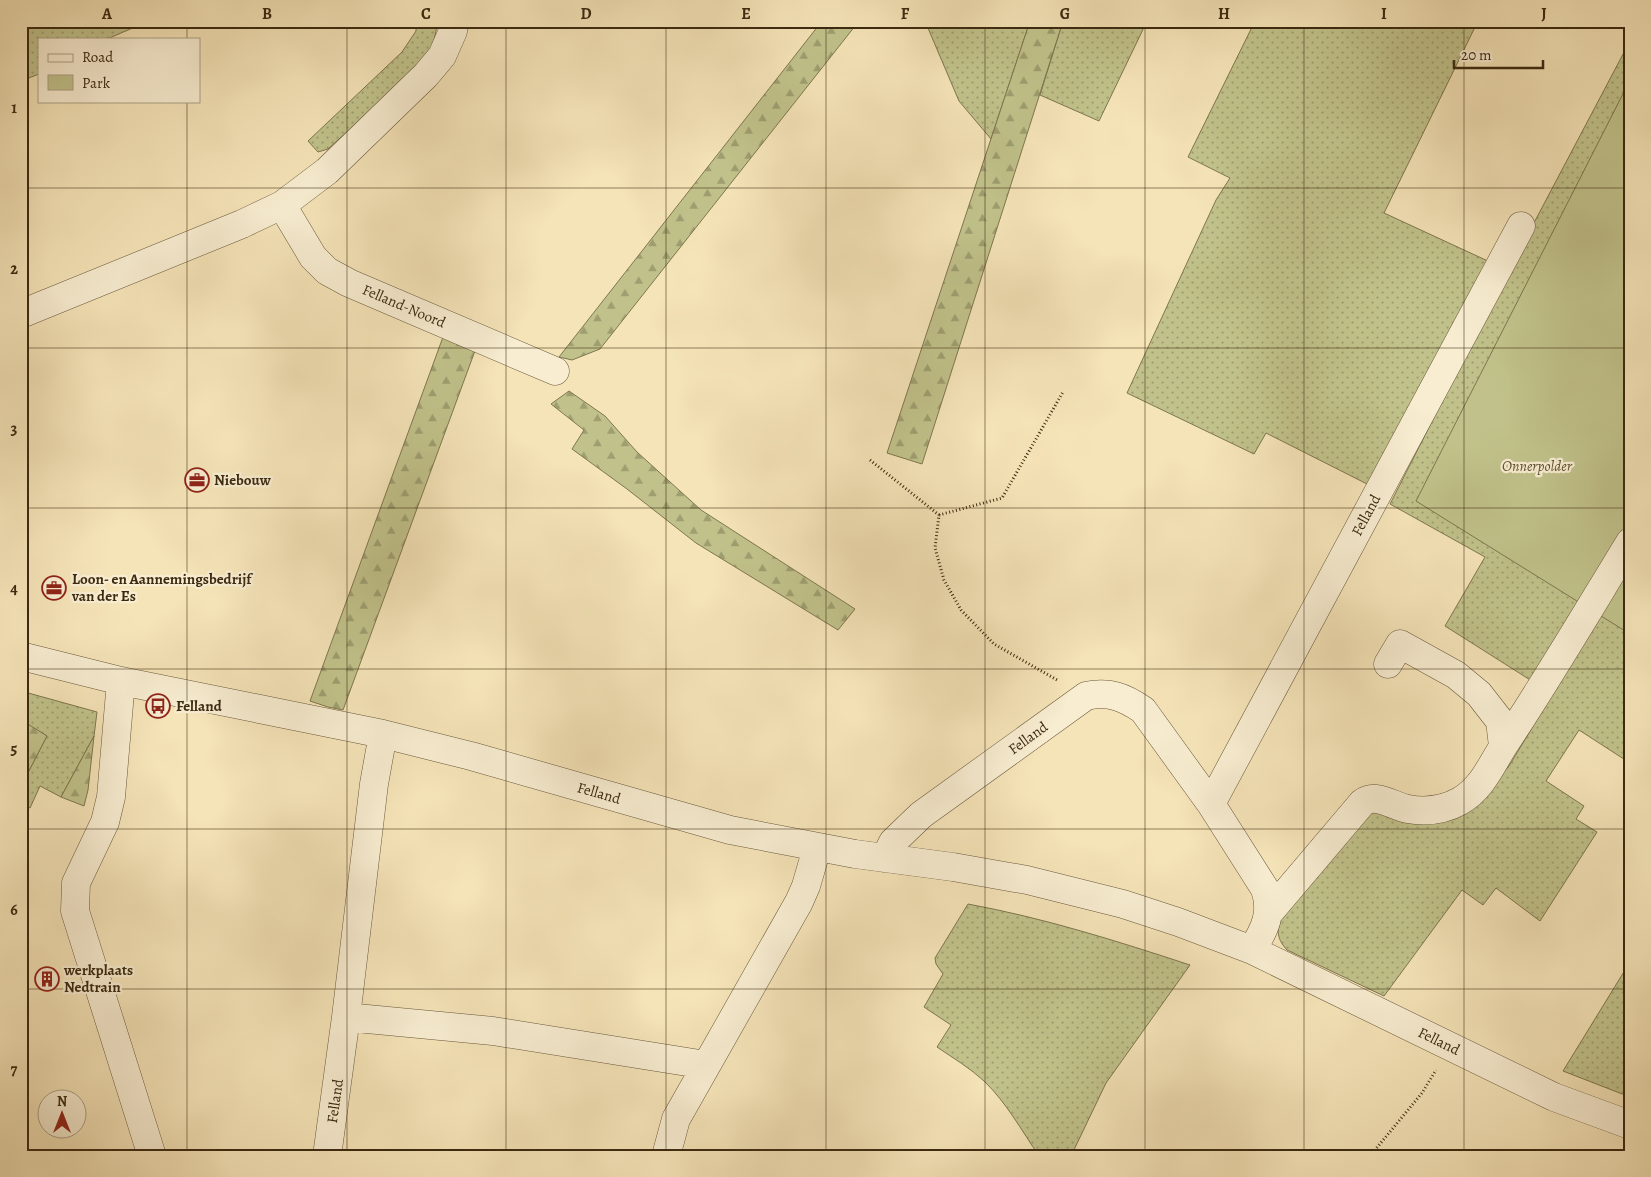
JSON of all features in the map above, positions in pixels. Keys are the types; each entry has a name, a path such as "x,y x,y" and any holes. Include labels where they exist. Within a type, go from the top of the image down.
{"street":[{"path":"21,314 242,224 282,205 327,171 426,75 442,56 453,31 454,21"},
{"name":"Felland-Noord","path":"282,205 313,257 327,271 349,283 555,372"},
{"name":"Felland","path":"1211,804 1521,226"},
{"path":"1268,914 1362,803 1368,799 1375,798 1407,809 1426,811 1446,807 1459,802 1471,794 1489,772 1503,746 1533,701 1630,542"},
{"path":"1388,664 1400,644 1456,674 1479,694 1500,721 1503,746"},
{"name":"Felland","path":"21,656 121,681 383,734 471,756 730,830 817,848 954,867 1027,880 1123,904 1178,922 1252,950 1554,1097 1630,1125"},
{"path":"121,681 106,822 76,883 75,911 152,1156"},
{"path":"1086,696 1098,693 1111,694 1131,702 1143,710 1211,804 1264,889 1268,900 1266,924 1252,950"},
{"name":"Felland","path":"886,858 893,842 921,815 1086,696"},
{"name":"Felland","path":"327,1156 374,784 383,734"},
{"path":"666,1156 676,1119 798,902 806,886 817,848"},
{"path":"346,1017 493,1031 706,1065"}],"path":[{"path":"939,515 1002,498 1063,392"},
{"path":"870,460 939,515"},
{"path":"939,515 935,548 944,580 961,610 994,644 1086,696"},
{"path":"1370,1156 1422,1093 1450,1046"}],"green space":[{"path":"21,21 149,21 109,38 38,38 38,74 21,81"},
{"path":"416,21 438,21 432,50 423,63 328,149 318,152 308,141 402,52 416,31"},
{"path":"822,21 859,21 600,349 572,360 559,357"},
{"path":"925,21 1030,21 991,139 959,101"},
{"path":"1030,21 1063,21 922,464 887,453"},
{"path":"1063,21 1147,21 1099,121 1040,95"},
{"path":"1255,21 1478,21 1384,213 1490,262 1371,486 1266,433 1254,454 1127,393 1216,200 1230,178 1188,157"},
{"name":"Onnerpolder","path":"1630,41 1630,525 1535,683 1445,626 1485,557 1390,504 1517,255"},
{"name":"Onnerpolder","path":"1630,80 1630,634 1416,501"},
{"path":"443,337 476,348 343,710 310,701"},
{"path":"569,391 605,416 637,452 701,510 855,609 838,630 696,543 572,449 584,430 551,404"},
{"path":"1630,566 1630,763 1579,730 1546,781 1584,806 1576,819 1597,832 1540,921 1496,888 1483,905 1462,890 1384,996 1287,950 1278,935 1282,917 1368,810 1479,799 1509,766"},
{"path":"21,691 97,712 94,736 61,797 40,786 30,808 21,803 21,786 47,736 23,722 21,725"},
{"path":"23,721 47,736 21,786 21,725"},
{"path":"94,736 88,790 84,806 61,797"},
{"path":"968,904 1052,923 1190,965 1106,1083 1071,1156 1039,1156 992,1089 973,1072 937,1047 951,1025 924,1007 943,974 936,964 935,958"},
{"path":"1630,962 1630,1097 1563,1071"}],"place":[{"name":"Niebouw","path":"197,480"},
{"name":"Loon- en Aannemingsbedrijf van der Es","path":"54,588"},
{"name":"Felland","path":"158,706"},
{"name":"werkplaats Nedtrain","path":"47,979"}]}
